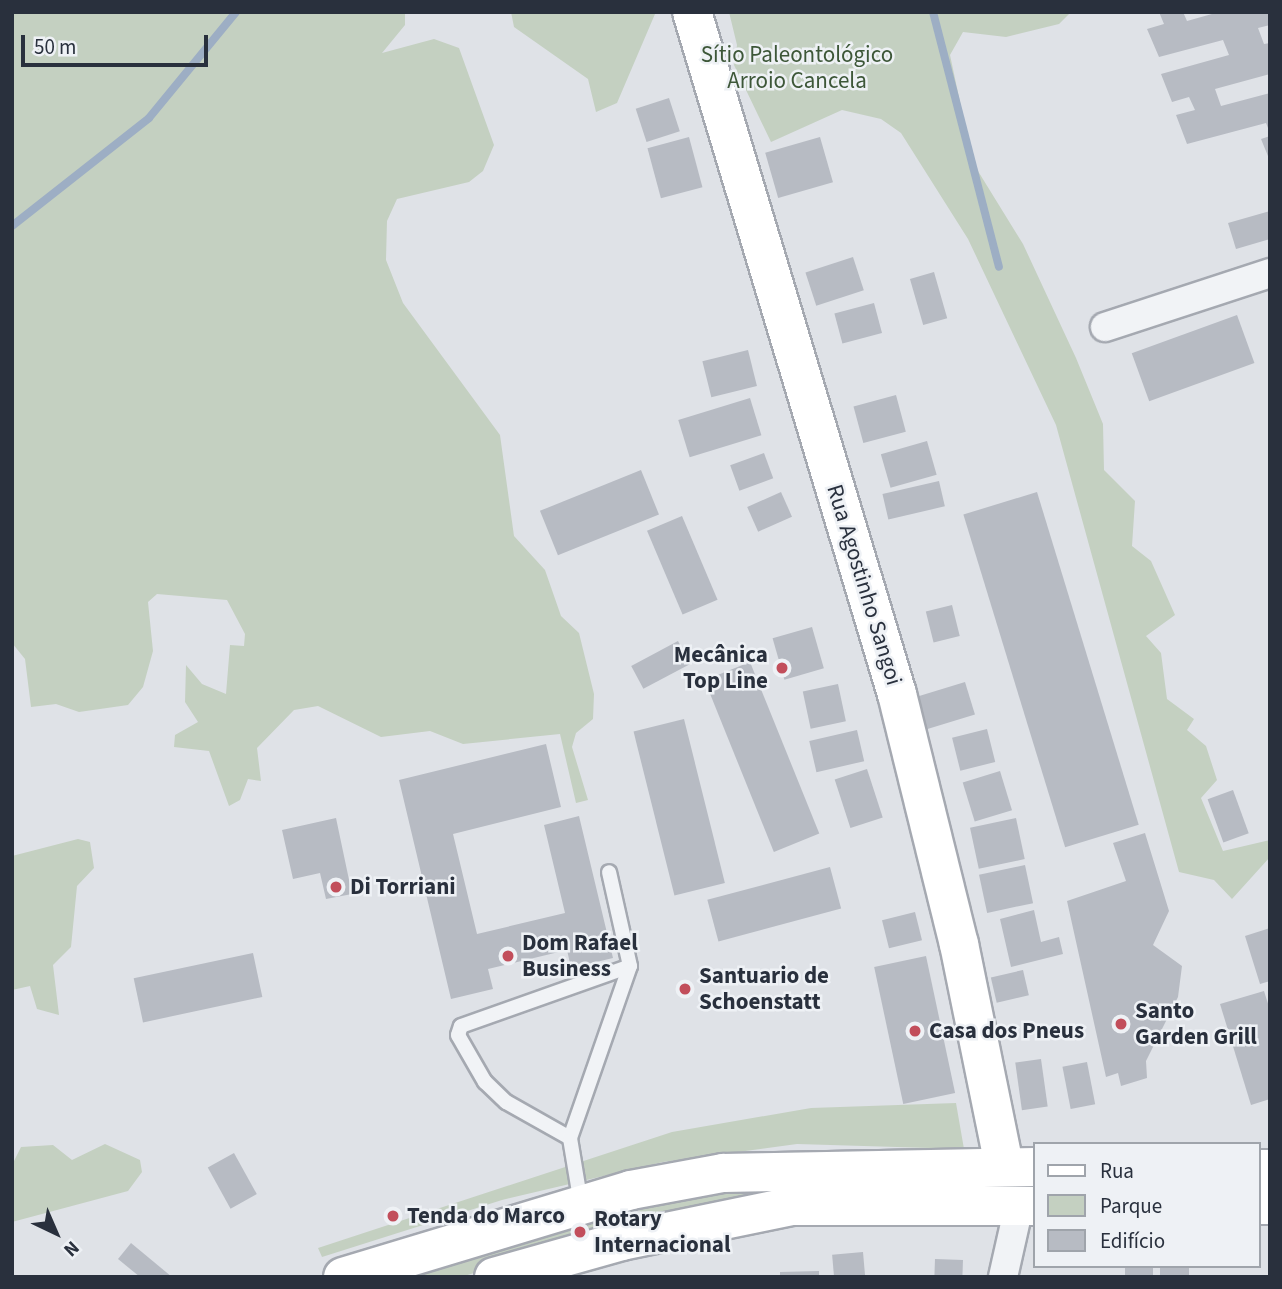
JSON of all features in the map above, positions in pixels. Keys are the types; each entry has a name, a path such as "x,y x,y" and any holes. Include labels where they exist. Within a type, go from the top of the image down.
{"main road":[{"name":"Rua Agostinho Sangoi","path":"692,12 897,694 958,944 1019,1167"},
{"path":"343,1277 581,1205 723,1173 1019,1167"},
{"path":"494,1277 622,1241 792,1206 1027,1206"}],"street":[{"path":"1105,327 1270,274"},
{"path":"1003,1277 1027,1206"}],"lane":[{"path":"581,1205 570,1138 630,966 609,872"},
{"path":"570,1138 506,1102 485,1082 458,1035 461,1026 630,966"}],"green space":[{"path":"12,12 405,12 405,25 382,53 434,39 459,48 494,145 483,171 469,182 397,199 387,221 386,260 403,303 500,435 514,536 545,570 561,616 579,633 594,694 593,719 576,733 572,747 588,800 576,803 560,734 463,744 430,731 381,737 318,706 294,710 257,748 261,781 248,779 240,800 229,806 209,751 174,747 175,735 198,722 185,702 186,665 202,684 226,694 230,645 244,646 245,634 227,600 157,594 148,602 153,651 143,687 128,705 79,712 56,704 31,707 25,659 12,643"},
{"path":"511,12 655,14 617,103 596,112 588,79 514,27"},
{"name":"Sítio Paleontológico Arroio Cancela","path":"729,12 1071,12 1059,24 1006,37 963,32 950,55 973,163 1023,244 1076,358 1103,424 1104,470 1135,501 1132,546 1151,561 1175,615 1146,636 1161,653 1167,699 1194,719 1187,730 1206,746 1217,780 1201,798 1223,851 1270,840 1270,857 1232,899 1214,880 1179,872 1056,425 968,239 901,133 881,119 842,110 771,142 734,65 737,45"},
{"path":"78,839 90,842 94,868 77,886 71,947 53,965 59,1015 37,1009 30,986 12,990 12,856"},
{"path":"956,1103 964,1149 797,1144 663,1162 502,1200 322,1257 318,1248 672,1132 811,1108"},
{"path":"105,1144 140,1160 142,1172 128,1191 12,1222 12,1165 21,1147 53,1145 72,1160"},
{"path":"1034,1178 1034,1189 642,1221 638,1205 713,1190"},
{"path":"605,1213 607,1232 461,1277 396,1277"}],"building":[{"path":"1159,12 1183,12 1187,21 1219,12 1270,12 1270,25 1258,28 1264,44 1270,43 1270,74 1215,89 1221,106 1270,93 1270,133 1266,123 1187,144 1176,115 1195,110 1189,97 1172,102 1161,74 1229,55 1223,40 1159,57 1147,29 1164,24"},
{"path":"669,98 680,131 647,142 636,109"},
{"path":"1270,136 1270,161 1261,139"},
{"path":"689,137 702,187 661,198 647,148"},
{"path":"820,137 833,182 778,198 765,153"},
{"path":"1270,211 1270,239 1236,249 1228,223"},
{"path":"853,257 864,290 816,306 805,272"},
{"path":"934,272 947,318 923,325 910,279"},
{"path":"874,303 882,333 842,344 834,314"},
{"path":"1237,315 1254,363 1149,401 1132,353"},
{"path":"748,350 757,386 711,397 702,361"},
{"path":"896,395 906,432 863,443 853,406"},
{"path":"750,398 761,435 690,457 678,420"},
{"path":"927,441 937,475 891,488 881,454"},
{"path":"764,453 773,478 739,491 730,465"},
{"path":"641,470 659,515 558,555 540,511"},
{"path":"939,481 945,506 888,519 882,494"},
{"path":"781,492 792,517 758,532 747,507"},
{"path":"1037,492 1139,825 1065,847 963,515"},
{"path":"682,516 718,600 683,615 647,531"},
{"path":"952,605 960,636 934,643 926,612"},
{"path":"812,627 824,668 784,680 773,638"},
{"path":"678,641 690,664 643,689 631,666"},
{"path":"750,662 819,834 774,852 705,680"},
{"path":"965,682 975,715 924,730 914,697"},
{"path":"838,684 846,721 811,729 803,691"},
{"path":"684,719 725,883 674,896 634,732"},
{"path":"987,729 995,762 960,771 952,738"},
{"path":"857,730 864,761 816,772 809,741"},
{"path":"546,744 561,807 453,834 477,934 565,913 544,825 579,816 613,958 571,968 567,950 488,969 493,989 451,999 399,780"},
{"path":"867,769 883,818 850,828 835,780"},
{"path":"1000,771 1012,810 975,822 963,782"},
{"path":"1233,790 1249,833 1223,842 1208,799"},
{"path":"336,818 352,894 326,899 320,873 293,879 282,830"},
{"path":"1016,818 1025,859 979,869 970,828"},
{"path":"1145,833 1169,911 1153,945 1182,966 1178,997 1146,1061 1147,1078 1121,1086 1118,1073 1106,1077 1067,901 1126,881 1113,843"},
{"path":"1025,865 1033,903 987,913 979,875"},
{"path":"830,867 841,909 718,941 707,900"},
{"path":"1034,910 1041,942 1059,937 1063,954 1011,967 1000,919"},
{"path":"915,912 922,940 889,948 882,920"},
{"path":"1270,928 1270,981 1260,984 1245,936"},
{"path":"253,953 262,997 143,1022 134,978"},
{"name":"Casa dos Pneus","path":"926,956 955,1093 903,1104 874,967"},
{"path":"1023,970 1029,995 997,1003 991,977"},
{"path":"1264,991 1270,1010 1270,1099 1251,1105 1220,1004"},
{"path":"1041,1059 1048,1107 1022,1110 1015,1063"},
{"path":"1087,1062 1095,1104 1071,1109 1062,1067"},
{"path":"234,1153 257,1194 231,1209 208,1168"},
{"path":"131,1243 172,1277 140,1277 118,1259"},
{"path":"863,1252 865,1277 834,1277 832,1255"},
{"path":"935,1259 963,1260 962,1277 934,1277"},
{"path":"1125,1268 1153,1268 1153,1277 1125,1277"},
{"path":"1160,1268 1189,1268 1189,1277 1160,1277"},
{"path":"819,1271 819,1277 780,1277 780,1272"}],"waterway":[{"path":"12,226 149,118 236,12"},
{"path":"933,12 999,267"}],"place":[{"name":"Mecânica Top Line","path":"782,668"},
{"name":"Di Torriani","path":"336,887"},
{"name":"Dom Rafael Business","path":"508,956"},
{"name":"Santuario de Schoenstatt","path":"685,989"},
{"name":"Santo Garden Grill","path":"1121,1024"},
{"name":"Casa dos Pneus","path":"915,1031"},
{"name":"Tenda do Marco","path":"393,1216"},
{"name":"Rotary Internacional","path":"580,1232"}]}
